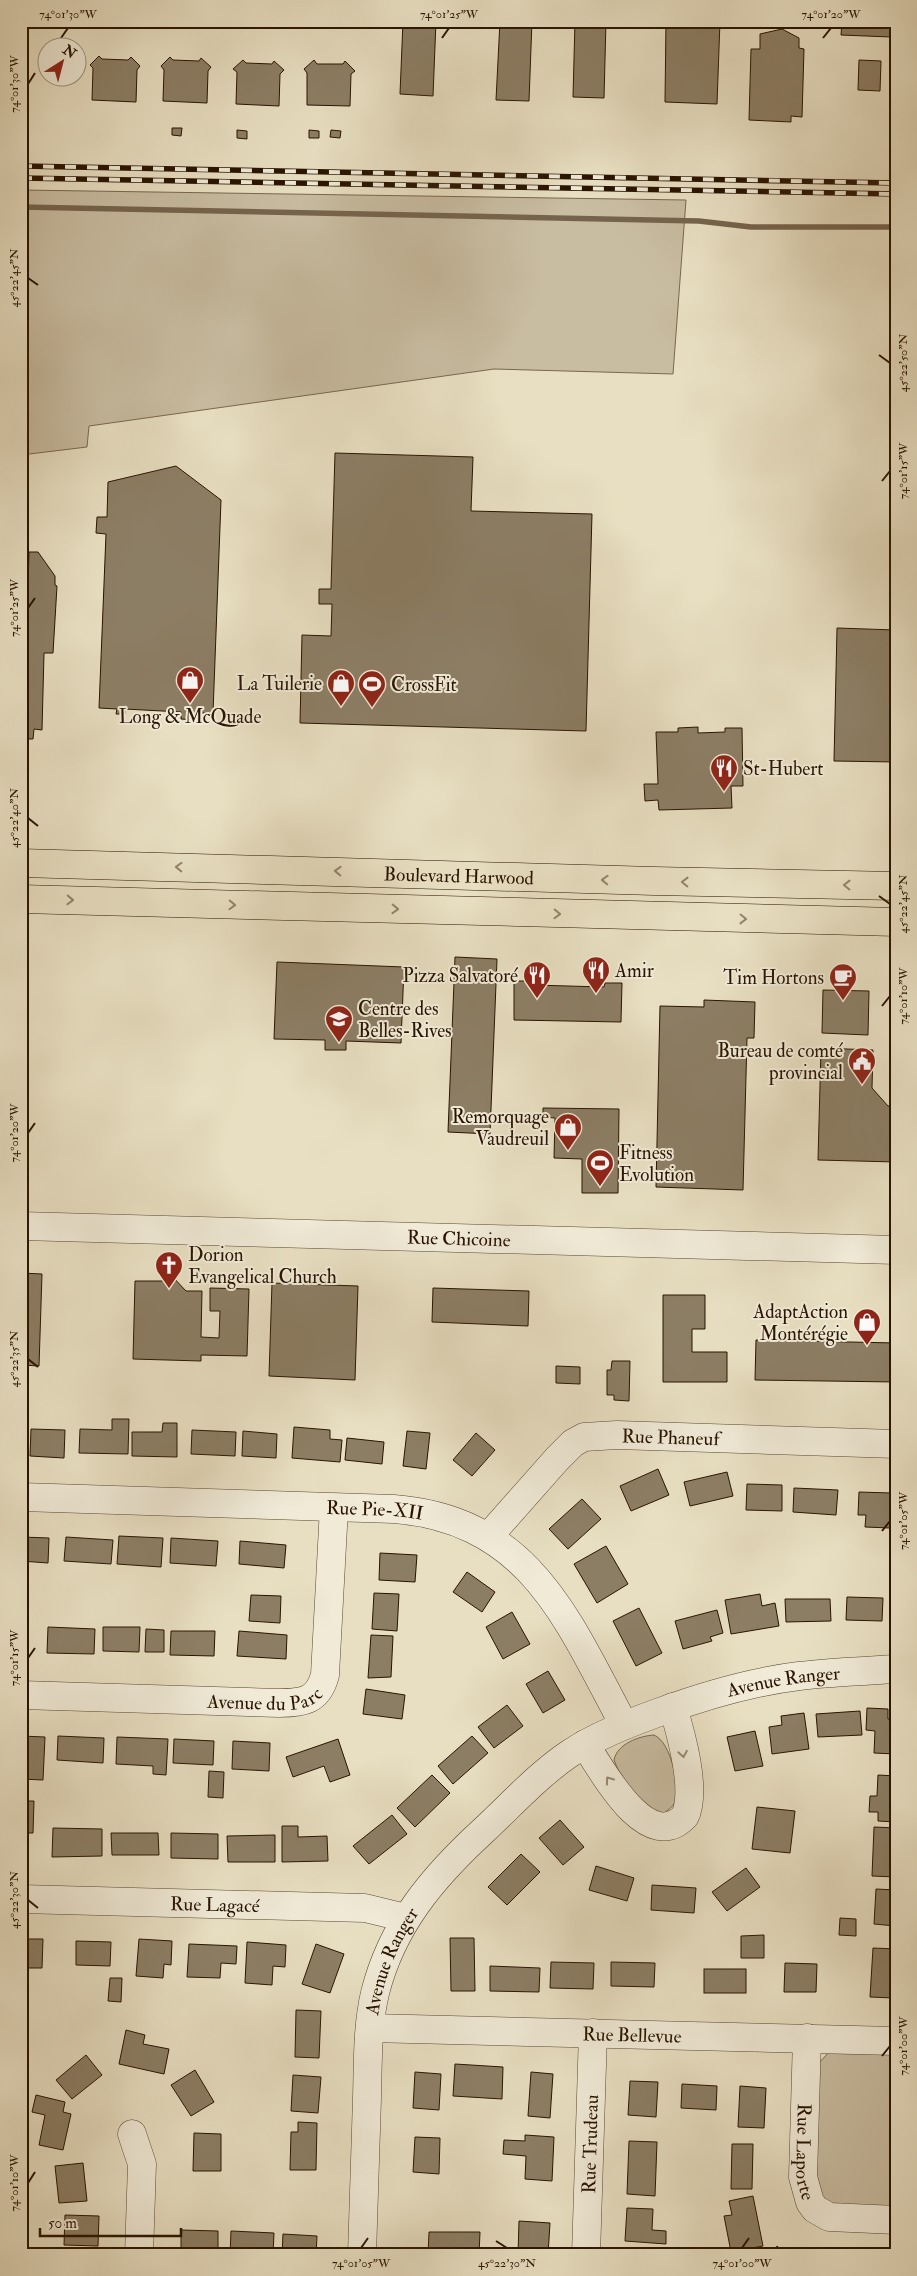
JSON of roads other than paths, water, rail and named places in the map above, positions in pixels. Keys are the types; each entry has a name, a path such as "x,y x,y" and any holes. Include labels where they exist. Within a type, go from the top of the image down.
{"highway":[{"name":"Boulevard Harwood","path":"21,863 654,882 896,886"},
{"name":"Boulevard Harwood","path":"21,899 896,922"}],"street":[{"name":"Rue Chicoine","path":"21,1226 896,1250"},
{"name":"Rue Phaneuf","path":"488,1537 565,1450 584,1437 617,1435 896,1444"},
{"name":"Rue Pie-XII","path":"21,1497 394,1509 422,1512 452,1520 488,1537 529,1569 550,1594 624,1725"},
{"name":"Avenue du Parc","path":"21,1696 295,1703 309,1699 319,1688 325,1674 334,1508"},
{"name":"Avenue Ranger","path":"362,2255 370,2028 374,1998 385,1960 406,1918 430,1884 470,1843 549,1770 585,1744 624,1725 734,1688 821,1673 896,1669"},
{"path":"585,1744 636,1814 651,1826 671,1826 685,1816 689,1800 684,1756 673,1707"},
{"name":"Rue Lagacé","path":"21,1899 364,1908 406,1918"},
{"name":"Rue Bellevue","path":"370,2028 896,2041"},
{"name":"Rue Trudeau","path":"586,2255 593,2033"},
{"name":"Rue Laporte","path":"806,2038 803,2177 810,2202 815,2209 829,2217 896,2220"},
{"path":"132,2134 142,2164 139,2255"}],"waterway":[{"path":"21,207 699,221 751,227 896,227"}],"railway":[{"path":"21,166 896,183"},
{"path":"21,178 896,194"}],"place":[{"name":"Long & McQuade","path":"190,704"},
{"name":"La Tuilerie","path":"341,707"},
{"name":"CrossFit","path":"372,708"},
{"name":"St-Hubert","path":"724,792"},
{"name":"Amir","path":"596,994"},
{"name":"Pizza Salvatoré","path":"537,999"},
{"name":"Tim Hortons","path":"843,1001"},
{"name":"Centre des Belles-Rives","path":"339,1043"},
{"name":"Bureau de comté provincial","path":"862,1085"},
{"name":"Remorquage Vaudreuil","path":"568,1151"},
{"name":"Fitness Evolution","path":"600,1187"},
{"name":"Dorion Evangelical Church","path":"169,1289"},
{"name":"AdaptAction Montérégie","path":"867,1346"}]}
